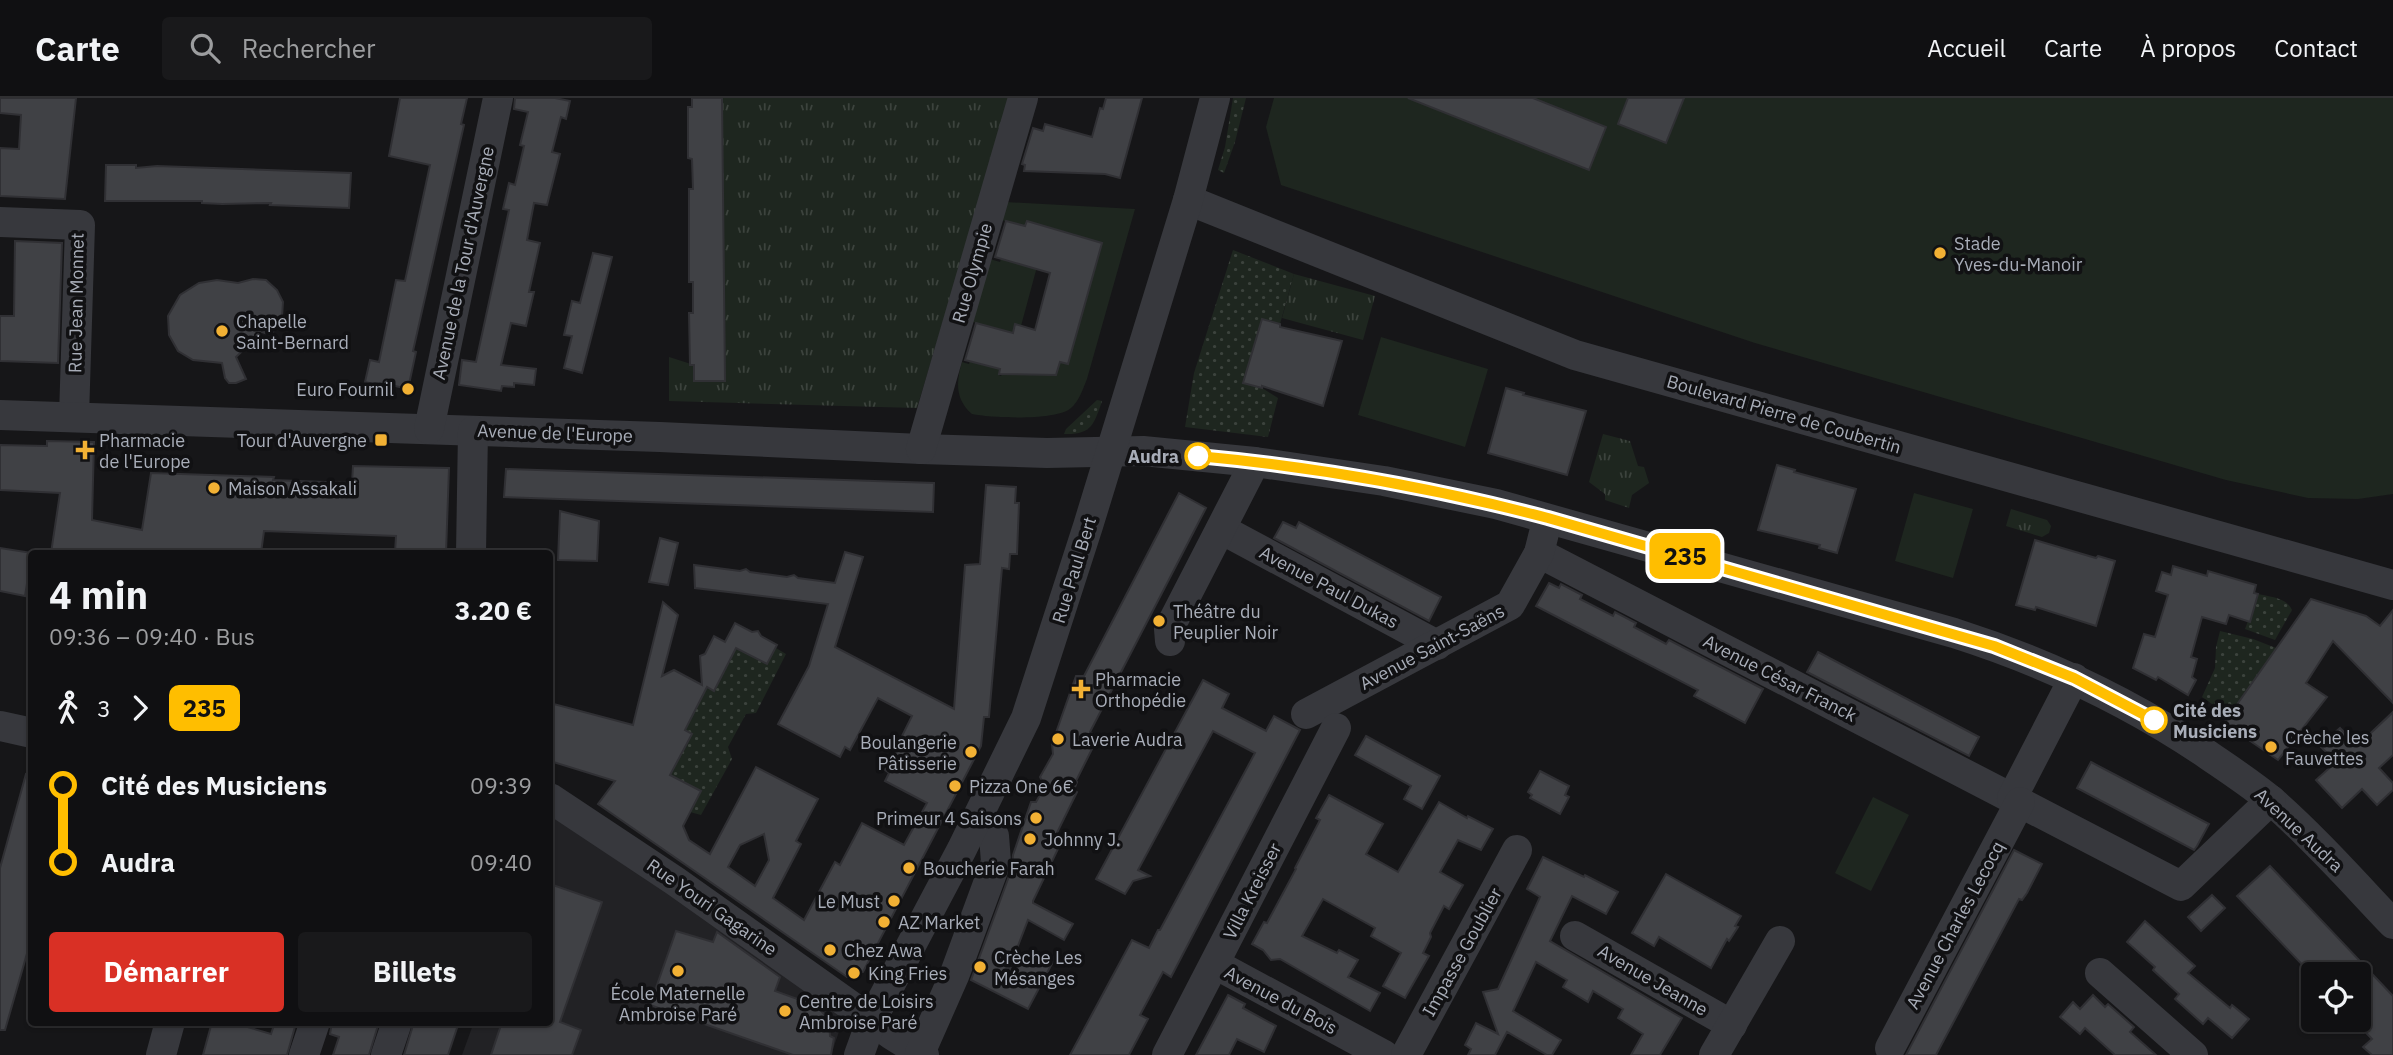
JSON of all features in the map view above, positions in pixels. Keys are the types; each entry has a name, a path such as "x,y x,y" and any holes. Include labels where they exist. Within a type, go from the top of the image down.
{"street":[{"name":"Avenue de la Tour d'Auvergne","path":"429,429 498,98"},
{"name":"Rue Olympie","path":"921,449 1023,98"},
{"name":"Rue Paul Bert","path":"859,1055 872,1019 1026,718 1188,200 1215,98"},
{"name":"Boulevard Pierre de Coubertin","path":"1188,200 1575,355 2393,585"},
{"name":"Rue Jean Monnet","path":"0,222 80,225 74,417"},
{"name":"Avenue de l'Europe","path":"0,415 921,449 1111,452"},
{"path":"471,550 473,431"},
{"name":"Avenue Audra","path":"1111,452 1143,451 1255,462 1384,481 1496,504 1954,634 2018,655 2074,678 2165,727 2271,800 2393,925"},
{"path":"1170,641 1169,629 1255,462"},
{"name":"Avenue Saint-Saëns","path":"1306,714 1510,605 1539,553 1548,518"},
{"name":"Avenue Paul Dukas","path":"1221,529 1437,645"},
{"name":"Avenue César Franck","path":"1539,553 2181,886 2271,800"},
{"name":"Avenue Charles Lecocq","path":"1890,1048 2016,800 2074,678"},
{"path":"0,726 28,732"},
{"name":"Villa Kreisser","path":"1167,1055 1336,728"},
{"name":"Rue Youri Gagarine","path":"553,800 676,881 922,1054"},
{"path":"922,1054 996,862 994,836 976,820"},
{"name":"Impasse Goublier","path":"1406,1055 1517,849"},
{"name":"Avenue Jeanne","path":"1575,936 1732,1025"},
{"path":"1714,1055 1780,941"},
{"name":"Avenue du Bois","path":"1215,964 1384,1055"},
{"path":"2100,973 2193,1055"},
{"path":"161,1055 169,1026"},
{"path":"304,1055 314,1026"},
{"path":"386,1055 396,1026"}],"shaded area":[{"path":"553,812 845,1014 831,1055 462,1055 473,1026 553,1026"}],"green space":[{"path":"722,98 1010,98 917,408 669,401 669,357 694,365 694,381 725,381"},
{"path":"1233,98 1246,98 1224,173 1218,170 1225,147"},
{"name":"Stade Yves-du-Manoir","path":"1274,98 2393,98 2393,494 2358,499 2308,498 2226,480 1755,343 1281,185 1266,127"},
{"path":"1005,202 1135,209 1087,379 1079,398 1064,412 1039,417 972,414 962,402 958,390 962,362 969,364 970,361 1000,369 1001,376 1056,375 1060,362 1068,364 1097,258 1074,234 1027,221 1025,226 1001,220"},
{"path":"1035,250 1041,252 1021,326 1015,325 1013,333 973,322 990,259 1000,262 1001,259 1030,267"},
{"path":"1233,250 1294,274 1280,324 1262,320 1244,383 1262,388 1278,398 1268,437 1185,427 1194,373"},
{"path":"1294,274 1375,296 1363,340 1282,318"},
{"path":"1381,337 1488,369 1465,447 1358,415"},
{"path":"1097,400 1102,401 1090,427 1080,433 1064,434 1066,429"},
{"path":"1603,434 1630,441 1638,466 1644,467 1649,483 1632,495 1629,508 1605,500 1605,494 1589,482"},
{"path":"1914,493 1973,509 1953,578 1895,561"},
{"path":"2011,509 2047,520 2051,526 2049,533 2042,537 2006,526"},
{"path":"2258,594 2282,600 2292,610 2275,640 2245,629"},
{"path":"2220,631 2253,639 2276,648 2277,653 2269,659 2229,716 2202,697 2215,668"},
{"path":"736,648 767,664 776,648 786,654 756,713 746,714 728,747 732,759 701,815 690,812 670,775 692,734 685,730 707,687 714,691"},
{"path":"1873,797 1909,815 1871,891 1835,873"}],"building":[{"path":"0,98 76,98 65,199 0,196 0,148 19,149 21,115 0,113"},
{"path":"400,98 467,98 461,124 464,125 413,351 416,352 408,389 365,382 370,360 379,362 396,280 405,281 430,165 389,156"},
{"path":"515,98 555,98 570,101 566,119 561,117 552,152 560,154 547,205 534,203 527,240 540,243 529,292 534,292 526,326 511,323 501,365 536,369 534,385 514,383 514,387 502,386 501,391 459,385 462,360 476,362 509,210 503,209 509,183 515,185 524,146 520,145 528,112 514,109"},
{"path":"692,98 722,98 725,381 694,381 694,365 690,365 689,313 693,313 693,282 689,282 689,189 693,189 692,159 688,158 688,107 692,107"},
{"path":"1106,98 1142,98 1120,178 1105,174 1024,171 1025,165 1022,164 1033,128 1043,131 1045,124 1092,137 1100,108 1103,109"},
{"path":"1408,98 1533,98 1606,127 1589,170"},
{"path":"1628,98 1684,98 1666,143 1618,124"},
{"path":"106,165 351,173 349,208 202,201 105,201"},
{"path":"1006,221 1025,226 1027,221 1102,243 1068,364 1060,362 1056,375 999,374 1000,369 965,360 976,323 1013,333 1015,324 1035,330 1050,273 995,257"},
{"path":"15,241 62,243 58,363 0,361 0,316 14,316"},
{"path":"593,253 612,257 582,373 564,368 572,336 564,335 572,301 580,303"},
{"name":"Chapelle Saint-Bernard","path":"253,279 266,280 277,290 283,302 282,317 271,335 262,332 236,357 246,379 229,383 225,378 222,363 193,360 178,351 169,335 168,316 180,295 199,283 217,280 238,283"},
{"path":"1262,319 1280,324 1280,327 1342,341 1323,406 1262,386 1243,383"},
{"path":"1506,388 1586,411 1567,475 1488,453"},
{"path":"47,441 94,442 92,520 142,530 151,473 274,477 273,480 352,483 353,466 449,468 446,550 395,550 396,536 264,531 261,550 51,550 60,493 0,490 0,445 47,446"},
{"path":"1777,465 1856,489 1837,553 1819,548 1820,545 1758,530"},
{"path":"506,469 934,483 933,512 504,497"},
{"path":"986,485 1016,487 1015,503 1019,503 1017,554 1010,554 1009,569 1002,568 989,717 984,717 981,746 863,972 847,977 598,804 615,781 553,762 553,704 633,725 663,602 678,615 662,676 674,670 702,685 700,656 705,654 714,636 725,642 735,623 752,632 758,631 761,636 777,645 767,664 736,648 714,691 707,687 685,730 692,734 670,775 701,791 683,826 689,840 710,854 756,767 818,799 796,841 801,844 773,898 804,920 835,862 840,865 862,823 904,845 927,803 885,781 889,773 885,770 912,716 878,698 850,750 845,747 840,757 778,724 809,666 828,604 695,588 694,565 740,571 746,569 750,572 787,577 794,575 798,578 835,583 845,552 863,557 835,647 954,709 965,565 980,564","holes":["764,834 769,860 755,886 728,867 740,845"]},
{"path":"1179,493 1206,508 1090,732 1098,737 1076,781 1074,790 1077,792 1051,845 1058,849 1033,901 1073,924 1064,940 1028,920 1009,969 1056,956 1028,1009 971,980 1012,868 1013,855 1031,802 1036,802 1045,786 1040,777 1053,754 1052,744 1076,676 1084,676"},
{"path":"560,511 599,521 597,561 558,560"},
{"path":"1283,522 1296,528 1299,522 1441,597 1429,621 1274,538"},
{"path":"660,538 678,543 668,585 649,582"},
{"path":"2035,540 2115,561 2096,626 2036,607 2035,610 2016,605"},
{"path":"0,548 28,552 25,596 0,591"},
{"path":"2173,566 2207,576 2208,571 2256,585 2254,593 2258,594 2250,622 2229,615 2226,624 2202,617 2191,657 2197,659 2192,677 2196,680 2188,695 2158,677 2156,680 2133,668 2144,634 2155,637 2168,595 2156,591 2162,572 2171,575"},
{"path":"1549,583 1559,588 1561,584 1582,595 1580,599 1613,616 1615,612 1636,623 1634,627 1666,644 1669,640 1763,689 1745,723 1694,696 1698,690 1536,606"},
{"path":"2311,599 2366,616 2380,626 2393,610 2393,703 2333,641 2306,683 2327,697 2278,760 2224,723"},
{"path":"1818,652 1979,737 1969,756 1807,672"},
{"path":"1203,680 1229,694 1222,708 1266,731 1274,716 1300,730 1171,977 1163,972 1140,1015 1148,1019 1129,1055 1070,1055 1132,940 1149,948 1255,753 1213,731 1138,870 1150,876 1133,881 1125,894 1096,879"},
{"path":"2393,712 2393,755 2379,768 2393,783 2393,790 2377,805 2362,789 2342,808 2316,780 2336,762 2320,746 2340,728 2357,746"},
{"path":"1366,736 1440,776 1422,809 1404,799 1411,786 1355,755"},
{"path":"2091,762 2209,824 2194,850 2077,788"},
{"path":"1540,771 1569,786 1565,795 1569,797 1560,814 1530,798 1532,795 1528,792"},
{"path":"28,774 28,950 5,1030 0,1030 0,868"},
{"path":"1329,795 1383,824 1366,854 1398,872 1439,802 1493,829 1481,850 1458,840 1440,872 1463,885 1449,909 1444,906 1430,933 1431,937 1423,953 1429,956 1405,998 1383,986 1401,953 1371,936 1375,928 1323,899 1302,936 1358,960 1348,977 1380,993 1370,1011 1280,959 1271,960 1263,950 1252,944 1264,922 1267,923 1296,869 1320,820 1316,818"},
{"path":"2014,850 2042,864 2027,893 2022,900 2019,899 1936,1055 1906,1055"},
{"path":"1543,857 1618,892 1606,914 1572,896 1550,941 1682,1018 1660,1055 1631,1055 1643,1034 1618,1018 1623,1009 1593,991 1588,1002 1563,987 1567,980 1536,962 1513,1011 1561,1040 1552,1055 1547,1055 1507,1032 1495,1055 1468,1055 1471,1049 1465,1045 1476,1023 1498,1034 1483,992 1498,989 1540,897 1527,889"},
{"path":"2270,866 2361,962 2301,963 2237,896"},
{"path":"1666,874 1741,916 1735,926 1738,927 1729,941 1727,939 1711,968 1659,937 1654,946 1632,933"},
{"path":"553,885 602,902 560,1022 581,1030 572,1055 491,1055 501,1026 553,1026"},
{"path":"2212,895 2225,908 2201,931 2188,917"},
{"path":"2145,921 2195,966 2188,973 2230,1008 2232,1005 2249,1019 2232,1038 2208,1018 2203,1024 2175,999 2179,994 2153,970 2155,967 2127,942"},
{"path":"676,931 713,942 717,932 780,977 775,991 817,1006 829,1020 830,1036 834,1038 831,1055 793,1055 650,1005"},
{"path":"2371,973 2393,996 2393,1055 2372,1055 2363,1047 2372,1039 2365,1032 2371,1032"},
{"path":"1228,995 1245,1004 1243,1008 1276,1026 1264,1052 1237,1039 1229,1055 1196,1055"},
{"path":"2093,995 2105,1007 2108,1004 2134,1027 2130,1032 2156,1055 2115,1055 2085,1028 2080,1034 2060,1017 2073,1002 2080,1009"},
{"path":"211,1026 244,1026 271,1034 274,1026 295,1026 287,1055 203,1055"},
{"path":"331,1026 378,1026 369,1055 333,1055 339,1037 330,1034"},
{"path":"413,1026 458,1026 448,1055 404,1055"}],"bus line":[{"name":"235","path":"1198,456 1318,470 1384,481 1496,504 1548,518 1994,646 2074,678 2154,720"}],"place":[{"name":"Stade Yves-du-Manoir","path":"1940,253"},
{"name":"Chapelle Saint-Bernard","path":"222,331"},
{"name":"Euro Fournil","path":"408,389"},
{"name":"Tour d'Auvergne","path":"381,440"},
{"name":"Pharmacie de l'Europe","path":"85,450"},
{"name":"Audra","path":"1198,456"},
{"name":"Maison Assakali","path":"214,488"},
{"name":"Théâtre du Peuplier Noir","path":"1159,621"},
{"name":"Pharmacie Orthopédie","path":"1081,689"},
{"name":"Cité des Musiciens","path":"2154,720"},
{"name":"Laverie Audra","path":"1058,739"},
{"name":"Crèche les Fauvettes","path":"2271,747"},
{"name":"Boulangerie Pâtisserie","path":"971,752"},
{"name":"Pizza One 6€","path":"955,786"},
{"name":"Primeur 4 Saisons","path":"1036,818"},
{"name":"Johnny J.","path":"1030,839"},
{"name":"Boucherie Farah","path":"909,868"},
{"name":"Le Must","path":"894,901"},
{"name":"AZ Market","path":"884,922"},
{"name":"Chez Awa","path":"830,950"},
{"name":"Crèche Les Mésanges","path":"980,967"},
{"name":"École Maternelle Ambroise Paré","path":"678,971"},
{"name":"King Fries","path":"854,973"},
{"name":"Centre de Loisirs Ambroise Paré","path":"785,1011"}]}
